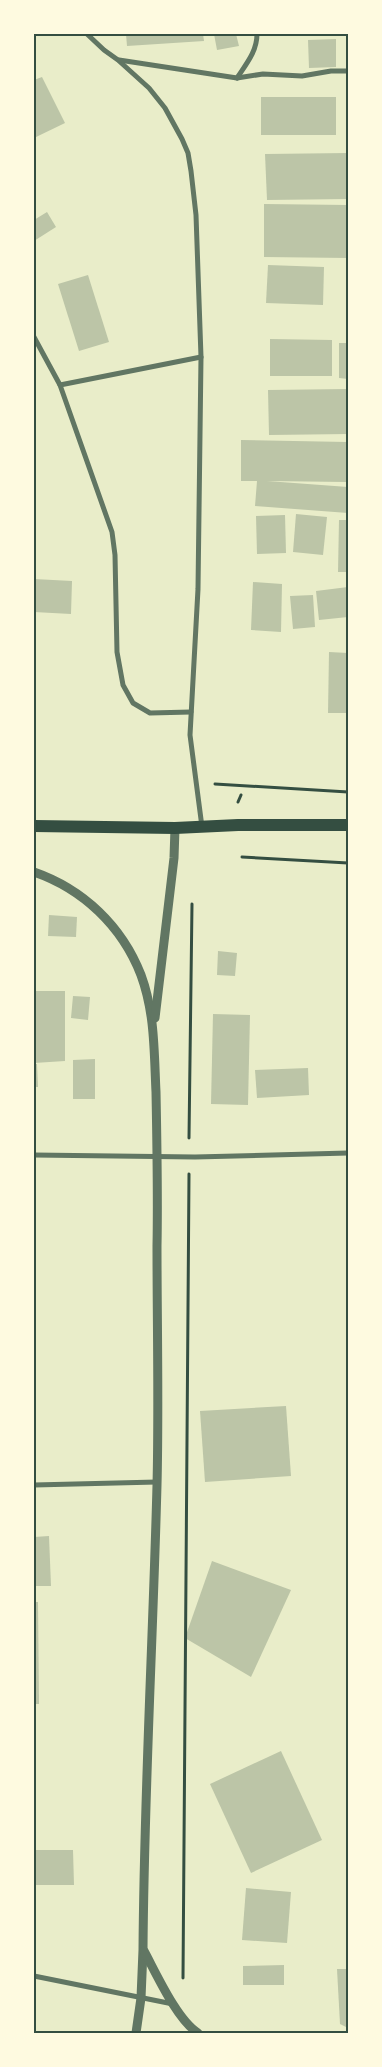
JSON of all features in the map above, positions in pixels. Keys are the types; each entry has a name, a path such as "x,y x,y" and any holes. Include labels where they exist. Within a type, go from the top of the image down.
{"main road":[{"path":"34,826 175,828 251,825 348,825"}],"street":[{"path":"86,34 149,88 165,108 188,153 196,215 200,357 198,589 190,735 202,827"},
{"path":"237,78 252,56 257,42 257,34"},
{"path":"118,60 237,78 263,74 302,76 348,70"},
{"path":"34,337 60,385 112,532 115,554 118,652 123,686 133,703 150,713 191,712"},
{"path":"60,385 200,357"},
{"path":"154,1031 174,858 175,828"},
{"path":"34,872 48,877 80,896 104,915 117,931 140,974 149,1002 154,1031 158,1156 157,1482 144,1950 141,1998 136,2033"},
{"path":"34,1155 158,1156 348,1153"},
{"path":"34,1485 157,1482"},
{"path":"144,1950 174,2004 198,2033"},
{"path":"34,1976 174,2004"}],"path":[{"path":"210,784 348,792"},
{"path":"237,805 241,795"},
{"path":"242,857 348,863"},
{"path":"189,1143 192,894"},
{"path":"187,2022 182,1968 189,1173"}],"building":[{"path":"126,34 203,34 204,41 127,46"},
{"path":"214,34 236,34 239,46 217,50"},
{"path":"336,39 336,67 309,68 308,40"},
{"path":"42,77 65,123 34,138 34,80"},
{"path":"261,97 336,97 336,135 261,135"},
{"path":"348,153 348,199 267,200 265,154"},
{"path":"264,204 348,205 348,258 264,257"},
{"path":"47,212 56,227 34,241 34,220"},
{"path":"268,265 324,267 323,305 266,303"},
{"path":"88,275 109,342 79,351 58,284"},
{"path":"270,339 332,340 332,376 270,376"},
{"path":"339,343 348,343 348,379 339,378"},
{"path":"348,389 348,434 269,435 268,390"},
{"path":"241,440 347,442 346,482 267,481 348,487 348,513 255,506 257,481 241,481"},
{"path":"296,514 327,517 323,555 293,552"},
{"path":"285,515 286,553 257,554 256,516"},
{"path":"339,520 348,520 348,572 338,572"},
{"path":"34,579 72,581 71,614 34,612"},
{"path":"253,582 282,584 281,632 251,630"},
{"path":"348,587 348,617 319,620 316,591"},
{"path":"313,595 315,627 293,629 290,596"},
{"path":"329,652 348,653 348,713 328,713"},
{"path":"49,915 77,917 76,937 48,936"},
{"path":"218,951 237,953 235,976 217,975"},
{"path":"34,991 65,991 65,1061 34,1063"},
{"path":"73,996 90,997 88,1020 71,1018"},
{"path":"213,1014 250,1015 248,1105 211,1104"},
{"path":"95,1059 95,1099 73,1099 73,1060"},
{"path":"34,1064 37,1064 38,1087 34,1087"},
{"path":"308,1068 309,1095 257,1098 255,1070"},
{"path":"286,1406 291,1476 205,1482 200,1411"},
{"path":"49,1536 51,1586 34,1586 34,1537"},
{"path":"212,1561 291,1590 251,1677 185,1638"},
{"path":"34,1602 38,1602 39,1704 34,1704"},
{"path":"281,1751 322,1840 251,1873 210,1784"},
{"path":"34,1850 73,1850 74,1885 34,1885"},
{"path":"246,1888 291,1892 287,1943 242,1940"},
{"path":"284,1965 284,1985 243,1985 243,1966"},
{"path":"337,1969 348,1969 348,2028 340,2024"}]}
